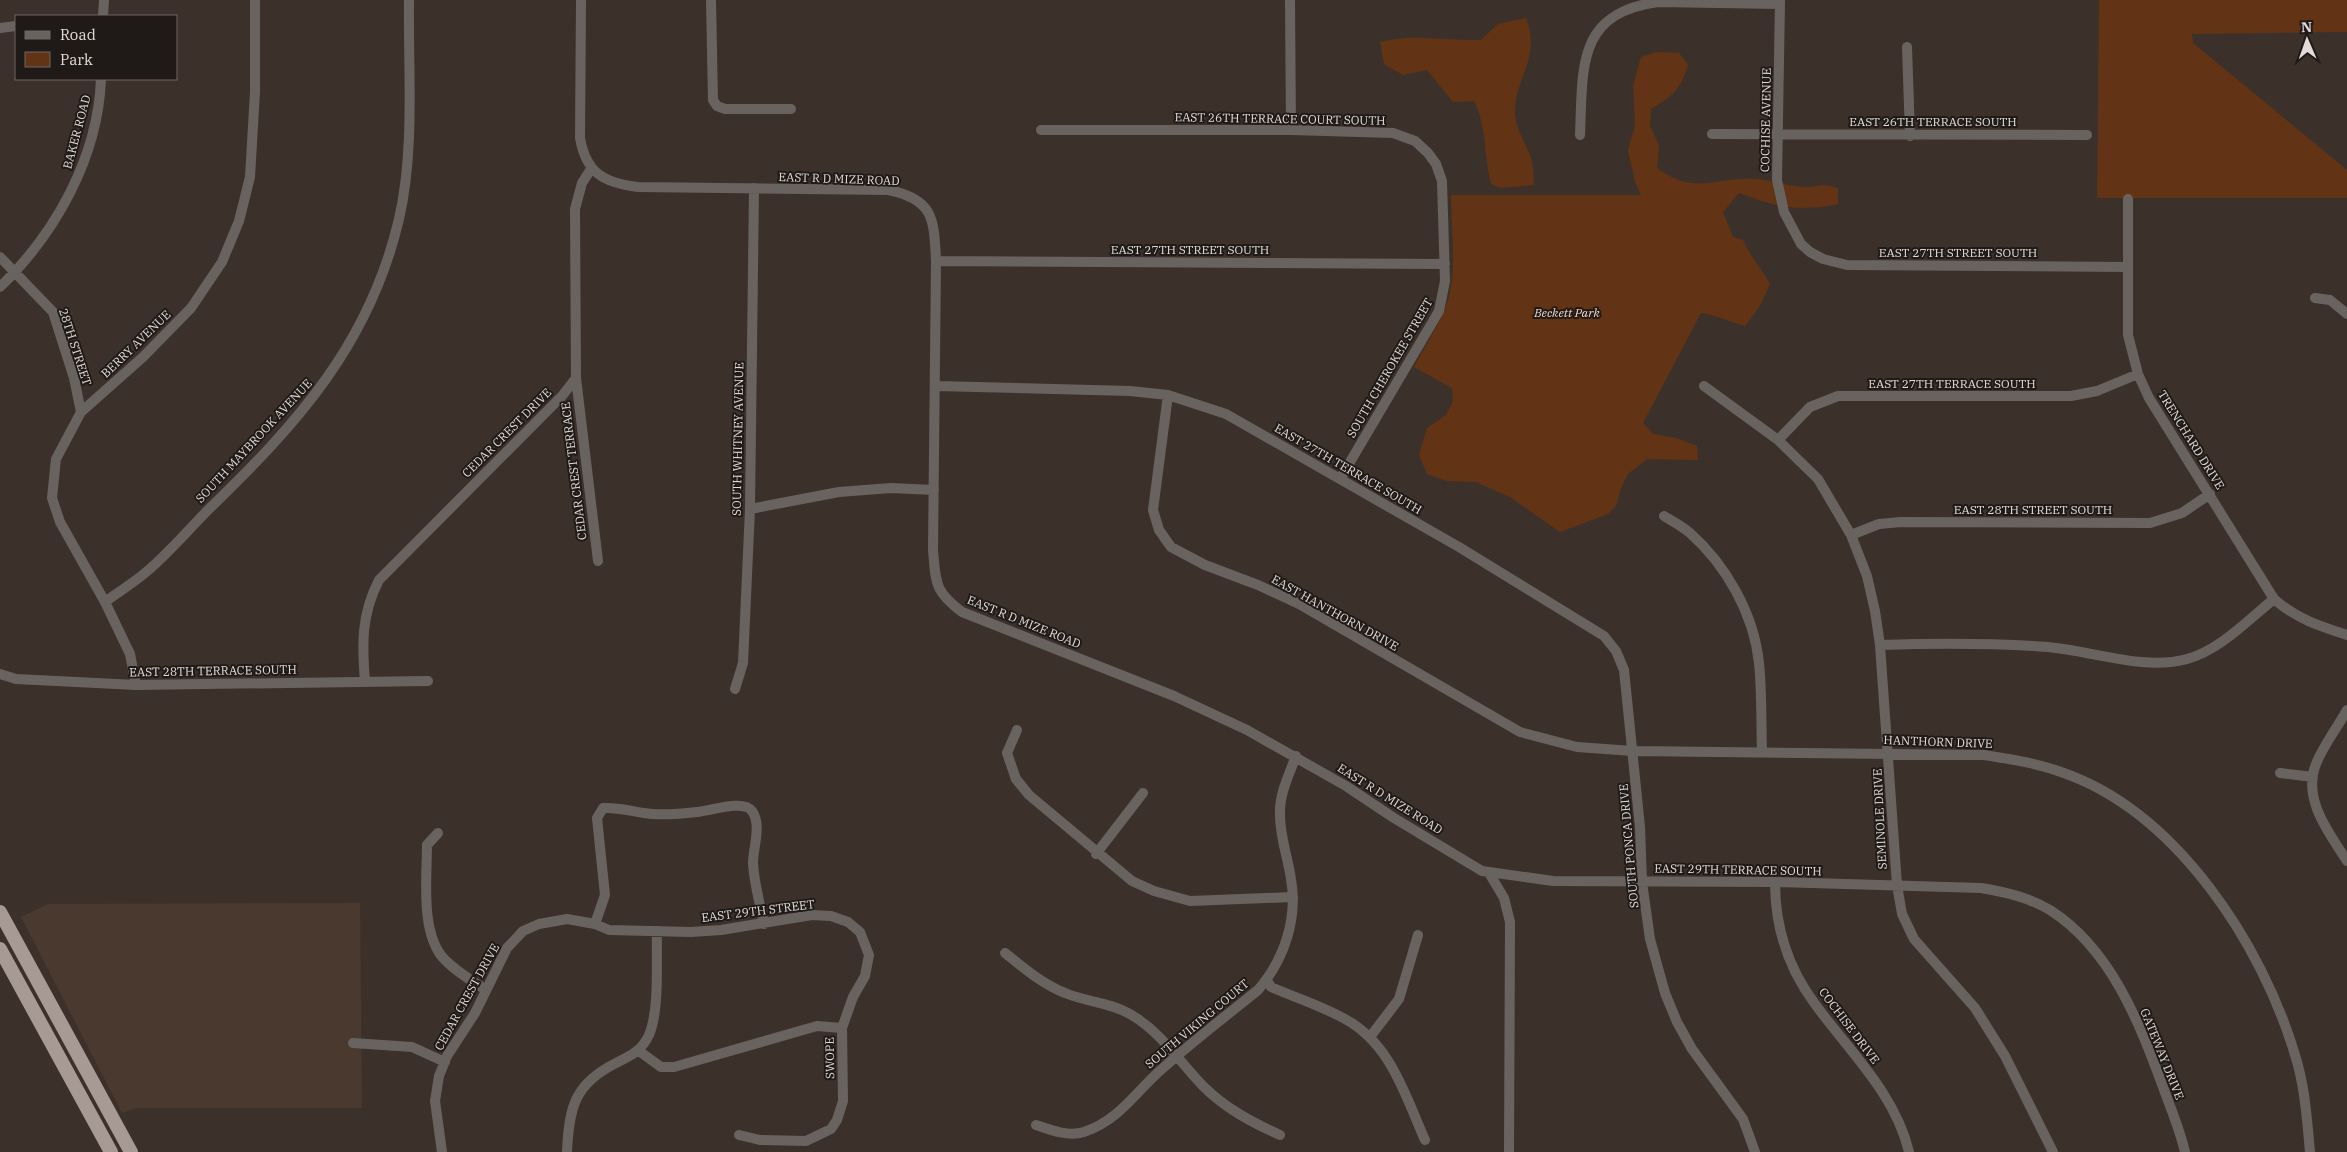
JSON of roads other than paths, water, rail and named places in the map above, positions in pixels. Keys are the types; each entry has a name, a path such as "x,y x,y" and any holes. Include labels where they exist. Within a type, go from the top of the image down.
{"highway":[{"path":"0,912 131,1152"},
{"path":"0,949 111,1152"}],"street":[{"path":"103,15 104,0"},
{"name":"BERRY AVENUE","path":"136,685 130,654 105,602 60,522 52,498 56,459 82,412 143,357 191,308 222,262 239,221 250,178 255,92 255,0"},
{"name":"SOUTH MAYBROOK AVENUE","path":"105,602 145,573 234,485 317,394 361,324 383,276 399,218 408,153 409,0"},
{"path":"576,378 575,209 582,183 591,169 582,151 580,138 581,0"},
{"path":"711,0 713,100 717,106 725,109 791,109"},
{"path":"1290,0 1291,130"},
{"path":"1580,135 1583,69 1586,54 1601,28 1619,13 1640,5 1658,2 1780,2"},
{"name":"COCHISE AVENUE","path":"1780,2 1777,180 1784,212 1796,237"},
{"path":"0,28 15,26"},
{"path":"1907,47 1910,136"},
{"name":"BAKER ROAD","path":"0,286 16,272 59,214 82,168 100,101 101,80"},
{"name":"EAST 26TH TERRACE COURT SOUTH","path":"1041,130 1291,130 1393,133 1415,141 1436,164 1442,181 1444,264"},
{"name":"EAST 26TH TERRACE SOUTH","path":"1712,134 2087,135"},
{"name":"EAST R D MIZE ROAD","path":"591,169 613,182 624,185 888,190 908,194 920,201 932,222 936,261 933,550 936,584 947,600 962,612 1174,696 1296,756 1394,818 1482,871 1489,873"},
{"name":"SOUTH WHITNEY AVENUE","path":"735,689 743,664 750,509 754,188"},
{"name":"TRENCHARD DRIVE","path":"2128,199 2128,335 2138,374 2149,398 2274,599 2290,613 2308,623 2347,635"},
{"name":"EAST 27TH STREET SOUTH","path":"1796,237 1810,252 1823,259 1847,265 2128,267"},
{"path":"0,256 16,272"},
{"name":"EAST 27TH STREET SOUTH","path":"936,261 1444,264"},
{"name":"SOUTH CHEROKEE STREET","path":"1340,479 1439,311 1444,296 1444,264"},
{"name":"28TH STREET","path":"16,272 53,312 74,378 82,412"},
{"path":"2315,298 2330,300 2347,314"},
{"name":"EAST 27TH TERRACE SOUTH","path":"1778,440 1810,407 1838,396 2071,396 2097,391 2138,374"},
{"name":"CEDAR CREST TERRACE","path":"576,378 598,561"},
{"name":"CEDAR CREST DRIVE","path":"365,682 363,650 365,622 369,600 379,580 562,396 576,378"},
{"name":"EAST 27TH TERRACE SOUTH","path":"936,386 1130,391 1168,395 1226,414 1467,552 1604,636 1616,651 1624,670 1633,751"},
{"name":"SEMINOLE DRIVE","path":"1704,386 1778,440 1818,479 1851,535 1867,576 1880,645 1897,885 1902,914 1914,938 1974,1008 2005,1056 2053,1152"},
{"name":"EAST HANTHORN DRIVE","path":"1168,395 1152,510 1159,530 1171,547 1204,565 1258,585 1299,604 1520,732 1577,747 1633,751"},
{"path":"750,509 839,492 891,488 934,490"},
{"name":"EAST 28TH STREET SOUTH","path":"1851,535 1879,524 1901,522 2150,523 2182,513 2210,494"},
{"path":"1664,516 1689,532 1715,560 1732,585 1745,612 1759,662 1762,752"},
{"path":"1880,645 2048,647 2145,663 2173,663 2189,658 2223,640 2274,599"},
{"name":"EAST 28TH TERRACE SOUTH","path":"0,674 16,679 136,685 428,681"},
{"path":"2347,710 2316,764 2312,789 2316,806 2326,829 2347,861"},
{"path":"1017,730 1007,754 1016,779 1041,807 1096,854 1132,881 1154,891 1190,900 1293,897"},
{"name":"HANTHORN DRIVE","path":"1633,751 1889,752 1984,755 2021,760 2062,772 2090,784 2128,808 2158,831 2185,857 2213,892 2247,943 2270,987 2296,1057 2306,1112 2310,1152"},
{"name":"SOUTH PONCA DRIVE","path":"1633,751 1640,826 1642,882 1650,939 1665,993 1677,1022 1692,1049 1743,1119 1755,1152"},
{"name":"SOUTH VIKING COURT","path":"1036,1125 1051,1130 1076,1133 1100,1125 1126,1107 1153,1076 1258,990 1266,980 1284,949 1292,919 1293,897 1280,814 1283,791 1296,756"},
{"path":"2280,773 2313,777"},
{"path":"1096,854 1143,793"},
{"path":"595,924 605,895 597,818 603,808 619,807 644,813 678,814 738,805 745,806 751,810 757,821 753,864 764,924"},
{"path":"438,833 427,844 427,916 430,929 440,954 486,990"},
{"path":"1489,873 1504,898 1510,922 1509,1152"},
{"name":"EAST 29TH TERRACE SOUTH","path":"1489,873 1552,881 1775,882 1897,885"},
{"name":"COCHISE DRIVE","path":"1775,882 1775,903 1779,928 1797,975 1814,1004 1856,1055 1888,1100 1900,1125 1908,1152"},
{"name":"GATEWAY DRIVE","path":"1897,885 1981,888 2010,893 2049,910 2066,922 2084,940 2114,978 2140,1026 2185,1152"},
{"name":"EAST 29TH STREET","path":"595,924 609,930 721,930 812,916 831,916 848,922 860,932"},
{"name":"CEDAR CREST DRIVE","path":"442,1152 435,1101 438,1076 465,1031 507,948 523,931 539,924 567,919 595,924"},
{"path":"567,1152 570,1112 582,1088 603,1069 639,1051 649,1035 656,986 657,931"},
{"name":"SWOPE","path":"739,1135 760,1140 806,1141 831,1129 837,1120 843,1101 842,1028 853,997 865,976 869,955 860,932"},
{"path":"1370,1037 1399,999 1418,935"},
{"path":"1005,953 1038,980 1066,994 1108,1004 1129,1014 1156,1032 1203,1086 1224,1104 1253,1123 1280,1135"},
{"path":"1266,980 1271,987 1345,1019 1370,1037 1394,1068 1425,1140"},
{"path":"639,1051 661,1067 674,1067 817,1026 842,1028"},
{"path":"353,1043 412,1047 445,1062"}],"park label":[{"name":"Beckett Park","path":"1567,313"}]}
